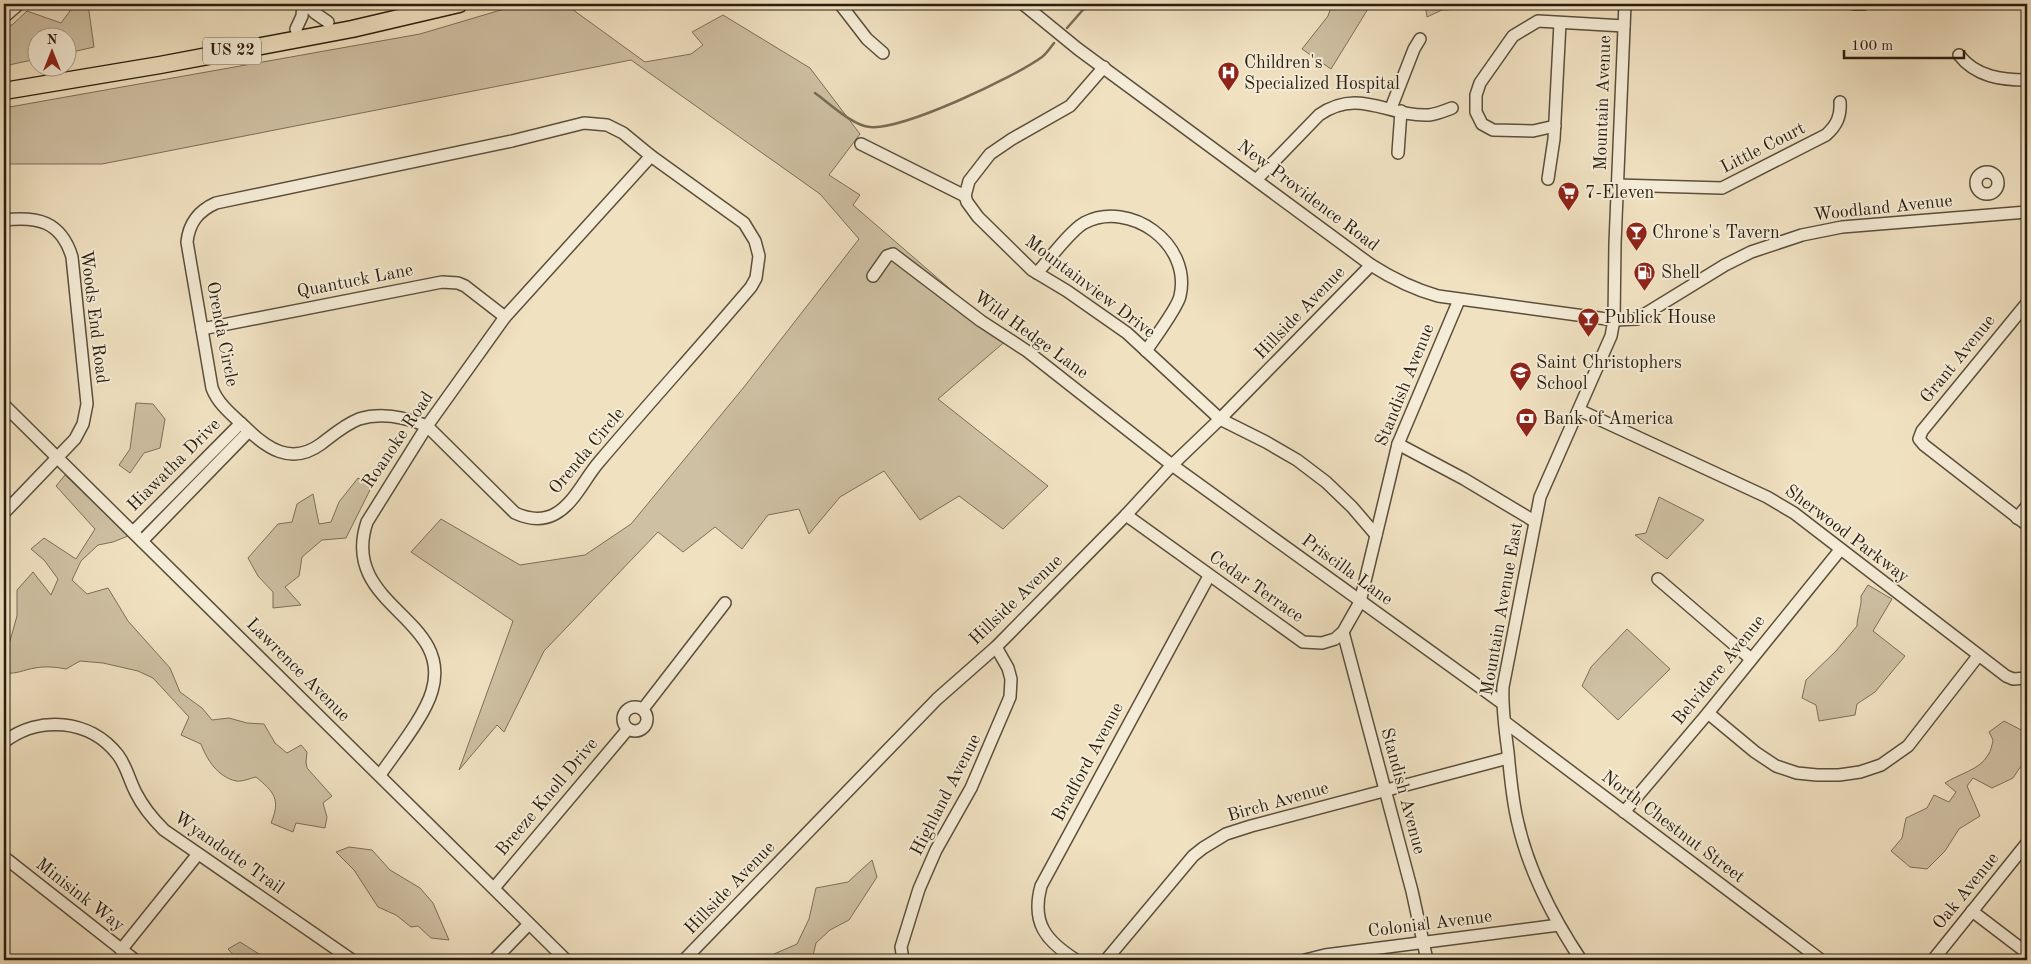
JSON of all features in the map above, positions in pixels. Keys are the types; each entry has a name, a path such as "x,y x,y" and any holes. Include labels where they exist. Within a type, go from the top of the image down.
{"highway":[{"name":"US 22","path":"4,81 296,29 418,4"},
{"name":"US 22","path":"4,91 160,65 352,29 459,4"}],"street":[{"path":"4,17 19,4"},
{"path":"296,29 302,16 303,4"},
{"path":"307,4 315,13 328,22"},
{"path":"840,4 867,39 883,53"},
{"name":"New Providence Road","path":"1023,4 1063,38 1257,179 1371,265 1398,282 1417,290 1459,300 1533,308 1614,320"},
{"name":"Mountain Avenue","path":"1543,490 1611,336 1614,320 1617,186 1625,4"},
{"path":"1854,4 1864,4"},
{"path":"1555,126 1533,131 1493,130 1482,124 1476,112 1476,95 1480,83 1513,36 1538,22 1624,26"},
{"path":"1548,179 1555,126 1560,23"},
{"path":"1398,153 1396,109 1414,49 1420,39"},
{"path":"1959,55 1969,66 1986,74 2005,79 2027,80"},
{"path":"861,144 965,196 969,181 990,154 1012,139 1070,106 1104,67"},
{"path":"1257,179 1319,115 1330,107 1352,102 1429,115 1452,108"},
{"name":"Little Court","path":"1617,186 1722,188 1826,135 1836,124 1840,102"},
{"name":"Orenda Circle","path":"584,123 596,123 613,127 650,156 737,217 750,231 756,241 759,256 756,278 751,287 597,464 566,505 556,514 531,519 515,513 427,426 408,419 389,416 361,419 343,428 315,448 291,454 269,448 218,401 214,394 188,251 188,234 195,218 216,203 493,145 584,123"},
{"name":"Roanoke Road","path":"380,775 427,704 432,691 434,670 429,650 423,637 373,583 364,564 362,550 363,535 370,515 427,426 505,317 650,156"},
{"path":"1988,194 1989,215"},
{"name":"Mountainview Drive","path":"965,196 978,217 1014,255 1037,273 1067,291 1119,328 1220,419 1297,460 1326,482 1352,507 1376,535"},
{"name":"Woodland Avenue","path":"1614,320 1637,319 1725,265 1751,252 1802,235 1842,227 2027,212"},
{"path":"1037,273 1078,227 1090,221 1109,216 1123,217 1147,226 1164,240 1172,251 1180,270 1181,284 1180,298 1146,351"},
{"name":"Woods End Road","path":"4,220 31,218 50,225 61,234 69,247 72,257 87,404 83,424 75,439 58,458"},
{"name":"Wild Hedge Lane","path":"873,276 887,256 893,254 981,321 1027,351 1172,465"},
{"name":"Hillside Avenue","path":"684,960 937,700 996,647 1126,515 1172,465 1220,419 1371,265"},
{"name":"Quantuck Lane","path":"202,329 442,282 458,283 465,286 505,317"},
{"name":"Standish Avenue","path":"1360,602 1398,444 1459,300"},
{"name":"Grant Avenue","path":"2017,518 1924,446 1919,439 1922,431 2027,302"},
{"name":"Lawrence Avenue","path":"4,405 566,960"},
{"name":"Sherwood Parkway","path":"1579,410 1755,490 1794,513 2006,676 2013,679 2027,678"},
{"name":"Hiawatha Drive","path":"133,532 245,427"},
{"name":"Hiawatha Drive","path":"142,541 245,427"},
{"path":"1398,444 1464,479 1534,521"},
{"path":"4,513 58,458"},
{"name":"Priscilla Lane","path":"1172,465 1502,703"},
{"name":"Mountain Avenue East","path":"1543,490 1534,521 1503,687 1502,703 1517,820 1524,845 1545,899 1559,925 1582,960"},
{"path":"2027,506 2017,518 2027,525"},
{"name":"Cedar Terrace","path":"1126,515 1303,642 1316,644 1329,642 1343,632"},
{"name":"Belvidere Avenue","path":"1624,812 1708,713 1840,550"},
{"name":"Bradford Avenue","path":"1076,960 1053,944 1041,925 1038,903 1041,886 1209,576"},
{"path":"1658,579 1751,659"},
{"path":"1343,632 1360,602"},
{"name":"Breeze Knoll Drive","path":"494,888 628,729 639,730 646,725 647,717 643,709 725,603"},
{"name":"Standish Avenue","path":"1343,632 1427,960"},
{"name":"Highland Avenue","path":"903,960 901,947 919,889 936,850 972,788 1010,697 1011,679 1008,668 996,647"},
{"path":"1708,713 1755,752 1776,766 1797,773 1817,775 1839,775 1860,772 1881,765 1908,746 1978,656"},
{"path":"628,729 622,719 627,709 635,706 643,709"},
{"name":"North Chestnut Street","path":"1504,722 1818,959"},
{"name":"Wyandotte Trail","path":"4,742 19,732 43,725 68,725 92,734 106,743 118,755 135,792 154,820 164,830 352,960"},
{"name":"Birch Avenue","path":"1106,960 1182,867 1214,840 1238,829 1508,758"},
{"name":"Oak Avenue","path":"1933,960 2027,843"},
{"path":"121,950 198,854"},
{"name":"Minisink Way","path":"4,857 135,960"},
{"path":"1972,911 2027,953"},
{"path":"494,960 529,924"},
{"name":"Colonial Avenue","path":"1305,960 1325,955 1559,925"}],"shaded area":[{"path":"75,4 88,4 94,47 78,51 78,28 28,28 28,61 4,66 4,26 12,25 27,11 61,23"},
{"path":"521,4 565,4 645,62 691,54 703,45 692,32 723,15 810,68 860,134 829,175 860,195 853,205 1008,339 938,399 1048,486 1003,529 959,496 920,520 884,471 840,497 809,534 799,509 768,515 742,549 715,527 683,552 658,532 544,651 504,732 497,725 459,770 513,621 411,552 441,519 520,565 585,555 631,524 744,387 859,239 820,194 631,60 102,164 4,164 4,108 420,34"},
{"path":"1332,4 1371,4 1331,69 1302,49 1328,16"},
{"path":"1425,4 1481,4 1462,9 1442,10 1427,17"},
{"path":"136,403 153,404 165,419 160,448 144,453 130,473 119,465 130,449"},
{"path":"65,475 128,536 98,545 81,561 72,580 87,594 108,588 128,621 170,668 180,692 202,708 212,720 229,718 247,723 264,724 275,743 287,753 301,745 307,752 307,768 332,796 323,803 327,817 325,828 296,823 293,832 271,823 275,802 267,787 256,777 236,781 219,772 206,756 201,744 181,735 189,717 153,678 138,671 103,663 80,661 66,669 43,667 4,673 4,662 17,616 17,590 33,572 51,595 58,579 44,560 31,549 44,538 76,559 95,529 56,486"},
{"path":"358,478 372,486 346,538 322,540 302,557 299,576 285,587 301,605 273,608 273,592 258,576 248,558 278,524 292,522 297,504 313,494 319,524 331,522 339,502"},
{"path":"1659,497 1704,520 1667,559 1635,535 1646,533"},
{"path":"1868,585 1892,599 1873,631 1905,656 1875,692 1857,704 1855,715 1819,721 1816,705 1802,698 1806,680 1836,651 1857,626 1861,596"},
{"path":"1627,629 1670,669 1618,720 1582,686 1591,667"},
{"path":"2004,721 2027,733 2027,757 2013,778 1992,788 1973,778 1967,786 1980,816 1959,829 1945,851 1927,869 1910,867 1891,851 1902,838 1906,818 1927,808 1934,795 1949,802 1956,792 1945,783 1974,768 1984,760 1990,752 1993,740 1989,732"},
{"path":"349,847 372,850 390,870 420,888 433,903 449,940 431,938 418,926 411,927 396,915 378,907 354,870 336,852"},
{"path":"872,860 877,877 849,920 830,930 816,943 812,960 772,960 774,954 797,944 809,919 816,888 848,882"},
{"path":"240,942 268,960 238,960 228,949"}],"waterway":[{"path":"1067,28 1088,4"},
{"path":"815,93 856,123 870,127 886,126 931,112 984,89 1042,57 1054,43"}],"place":[{"name":"Children's Specialized Hospital","path":"1228,92"},
{"name":"7-Eleven","path":"1569,212"},
{"name":"Chrone's Tavern","path":"1636,252"},
{"name":"Shell","path":"1645,292"},
{"name":"Publick House","path":"1588,337"},
{"name":"Saint Christophers School","path":"1520,392"},
{"name":"Bank of America","path":"1527,438"}]}
